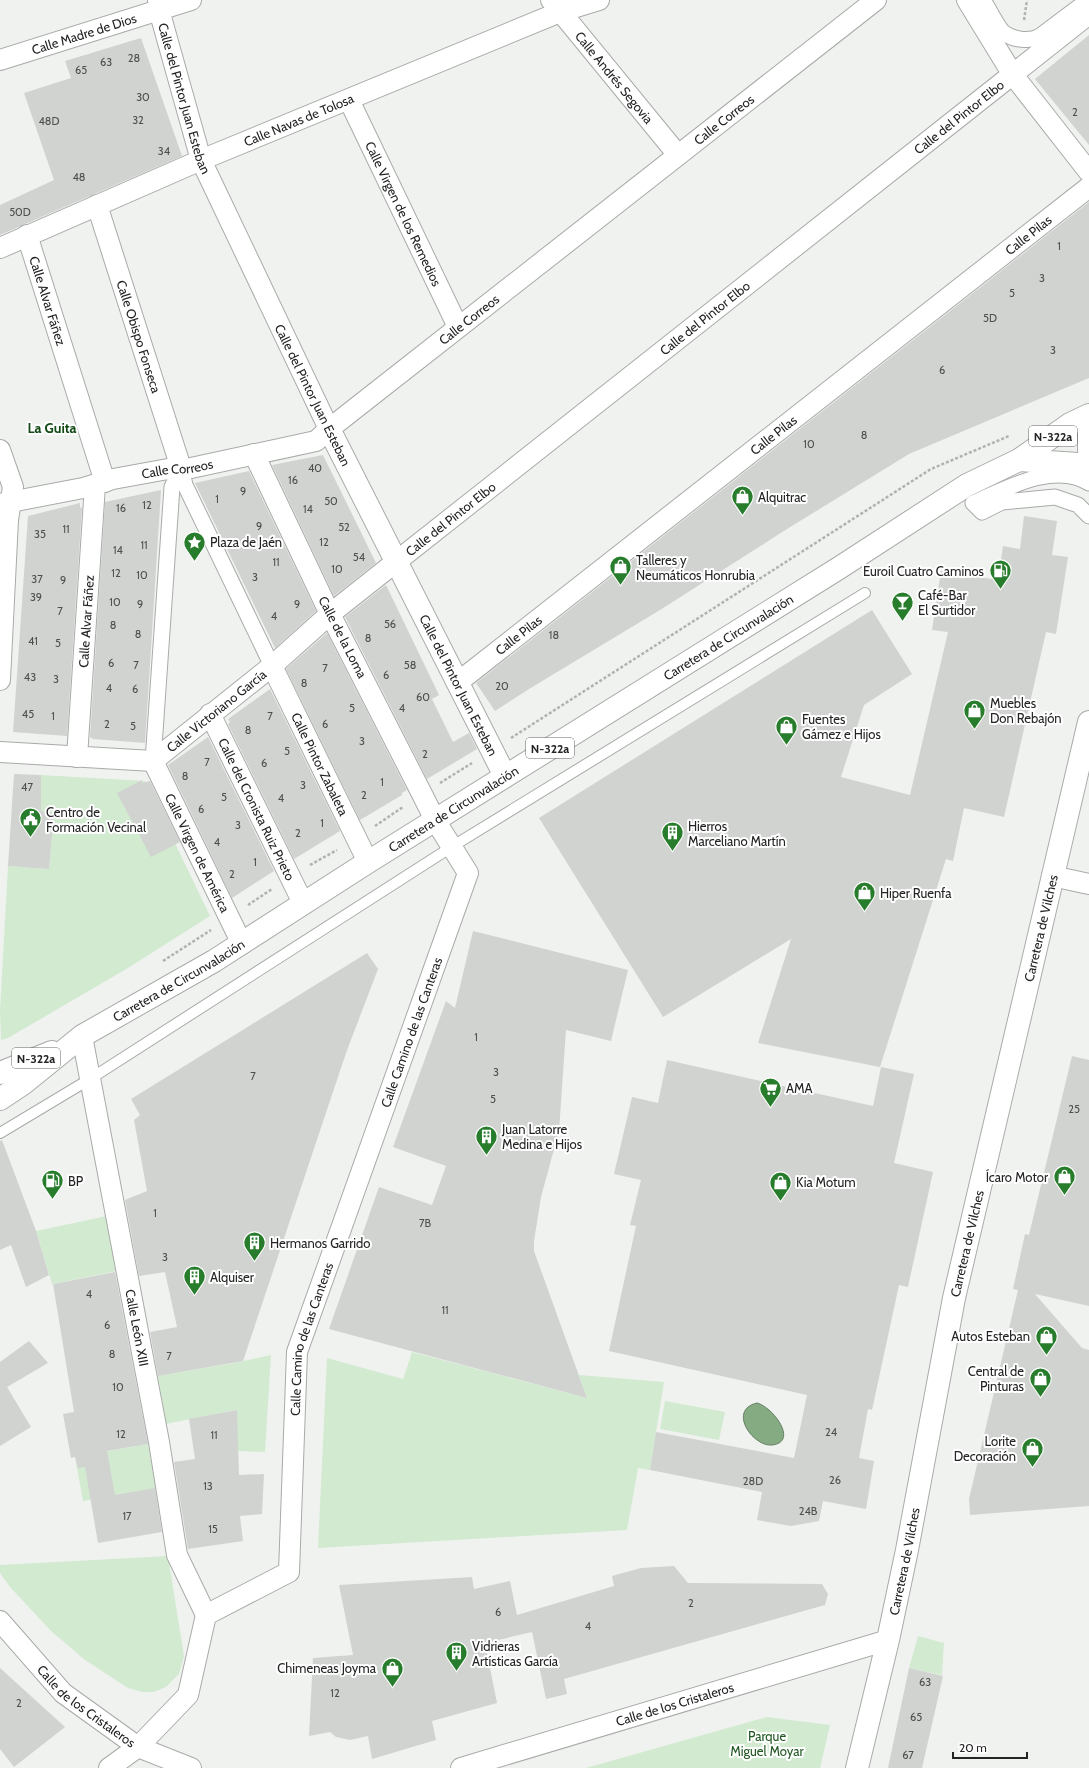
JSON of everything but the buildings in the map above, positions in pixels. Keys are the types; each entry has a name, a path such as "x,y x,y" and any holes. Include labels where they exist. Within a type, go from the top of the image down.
{"main road":[{"name":"Carretera de Circunvalación","path":"0,1073 76,1040 242,944 303,903 825,576 967,485 1019,460 1070,424 1089,415"},
{"name":"N-322a","path":"1089,427 1089,450"},
{"name":"Calle del Pintor Juan Esteban","path":"329,429 505,776"},
{"name":"Carretera de Circunvalación","path":"1019,460 1078,464 1089,467"},
{"name":"Carretera de Vilches","path":"857,1768 888,1640 907,1550 954,1298 1089,722"},
{"name":"Carretera de Circunvalación","path":"0,1099 24,1083 76,1040"}],"street":[{"name":"Calle Madre de Dios","path":"0,60 159,5 191,0"},
{"name":"Calle Navas de Tolosa","path":"0,248 200,160 349,100 556,6 599,0"},
{"name":"Calle Correos","path":"6,503 168,468 191,468 316,441 329,429 458,327 876,0"},
{"path":"967,0 1013,75 1089,172"},
{"path":"983,0 1004,32 1021,40 1035,39 1088,0"},
{"name":"Calle del Pintor Juan Esteban","path":"159,5 200,160 329,429"},
{"name":"Calle Andrés Segovia","path":"556,6 678,155"},
{"name":"Calle del Pintor Elbo","path":"397,561 1089,14"},
{"name":"Calle Virgen de los Remedios","path":"349,100 458,327"},
{"name":"Calle Pilas","path":"457,683 1089,187"},
{"name":"Calle Obispo Fonseca","path":"97,205 181,468"},
{"name":"Calle Alvar Fáñez","path":"27,235 100,483 77,757"},
{"path":"0,450 13,487 6,503 8,520 0,680"},
{"name":"Calle de la Loma","path":"254,454 330,614 435,820"},
{"path":"181,468 185,484 272,666"},
{"path":"153,761 172,487 181,468"},
{"path":"1089,483 1073,477 1046,476 1030,479 973,503 982,512 1002,502 1055,497 1078,505 1089,516"},
{"name":"Calle Victoriano García","path":"0,752 153,761 272,666 330,614 397,561"},
{"name":"Calle Pintor Zabaleta","path":"272,666 368,862"},
{"name":"Calle del Cronista Ruiz Prieto","path":"210,714 303,903"},
{"name":"Calle Virgen de América","path":"153,761 242,944"},
{"name":"Calle Camino de las Canteras","path":"206,1615 289,1572 297,1352 468,873 453,846 435,820"},
{"path":"1052,876 1089,884"},
{"name":"Calle León XIII","path":"76,1040 90,1079 159,1442 177,1554 206,1615"},
{"path":"109,1768 138,1747 188,1695 206,1615"},
{"name":"Calle de los Cristaleros","path":"0,1621 63,1693 138,1747 191,1768"},
{"name":"Calle de los Cristaleros","path":"461,1768 888,1640"}],"lane":[{"path":"0,1133 90,1079 453,846 865,593"}],"path":[{"path":"162,961 290,877 357,838 422,794 931,468 1011,435"}],"green space":[{"path":"41,775 145,781 210,916 128,968 8,1038 1,1040 0,1010 8,866 49,869 54,813 12,809 12,798 41,799"},
{"path":"107,1216 117,1271 52,1284 36,1231"},
{"path":"412,1352 587,1398 579,1375 664,1382 650,1470 638,1468 627,1530 318,1548 327,1358 403,1379"},
{"path":"271,1355 265,1452 237,1451 236,1410 166,1424 158,1376"},
{"path":"665,1401 725,1412 719,1440 660,1429"},
{"path":"148,1444 156,1488 83,1501 75,1457"},
{"path":"168,1556 184,1656 179,1674 166,1687 154,1692 142,1692 128,1688 85,1660 51,1631 10,1587 0,1573 0,1565"},
{"path":"918,1636 944,1643 942,1675 909,1668"},
{"name":"Parque Miguel Moyar","path":"767,1717 830,1725 820,1768 586,1768"}],"shaded area":[{"path":"757,1403 770,1411 781,1424 783,1438 780,1442 772,1445 765,1444 757,1440 746,1427 744,1413 748,1407"}],"place":[{"name":"Alquitrac","path":"743,516"},
{"name":"Plaza de Jaén","path":"195,562"},
{"name":"Talleres y Neumáticos Honrubia","path":"620,586"},
{"name":"Euroil Cuatro Caminos","path":"1000,590"},
{"name":"Café-Bar El Surtidor","path":"902,622"},
{"name":"Muebles Don Rebajón","path":"975,730"},
{"name":"Fuentes Gámez e Hijos","path":"786,746"},
{"name":"Centro de Formación Vecinal","path":"31,838"},
{"name":"Hierros Marceliano Martín","path":"673,852"},
{"name":"Hiper Ruenfa","path":"864,912"},
{"name":"AMA","path":"770,1108"},
{"name":"Juan Latorre Medina e Hijos","path":"486,1156"},
{"name":"Ícaro Motor","path":"1064,1196"},
{"name":"BP","path":"52,1200"},
{"name":"Kia Motum","path":"781,1202"},
{"name":"Hermanos Garrido","path":"255,1262"},
{"name":"Alquiser","path":"195,1296"},
{"name":"Autos Esteban","path":"1046,1356"},
{"name":"Central de Pinturas","path":"1040,1398"},
{"name":"Lorite Decoración","path":"1032,1468"},
{"name":"Vidrieras Artísticas García","path":"457,1672"},
{"name":"Chimeneas Joyma","path":"392,1688"}],"district":[{"name":"La Guita","path":"52,428"}]}
